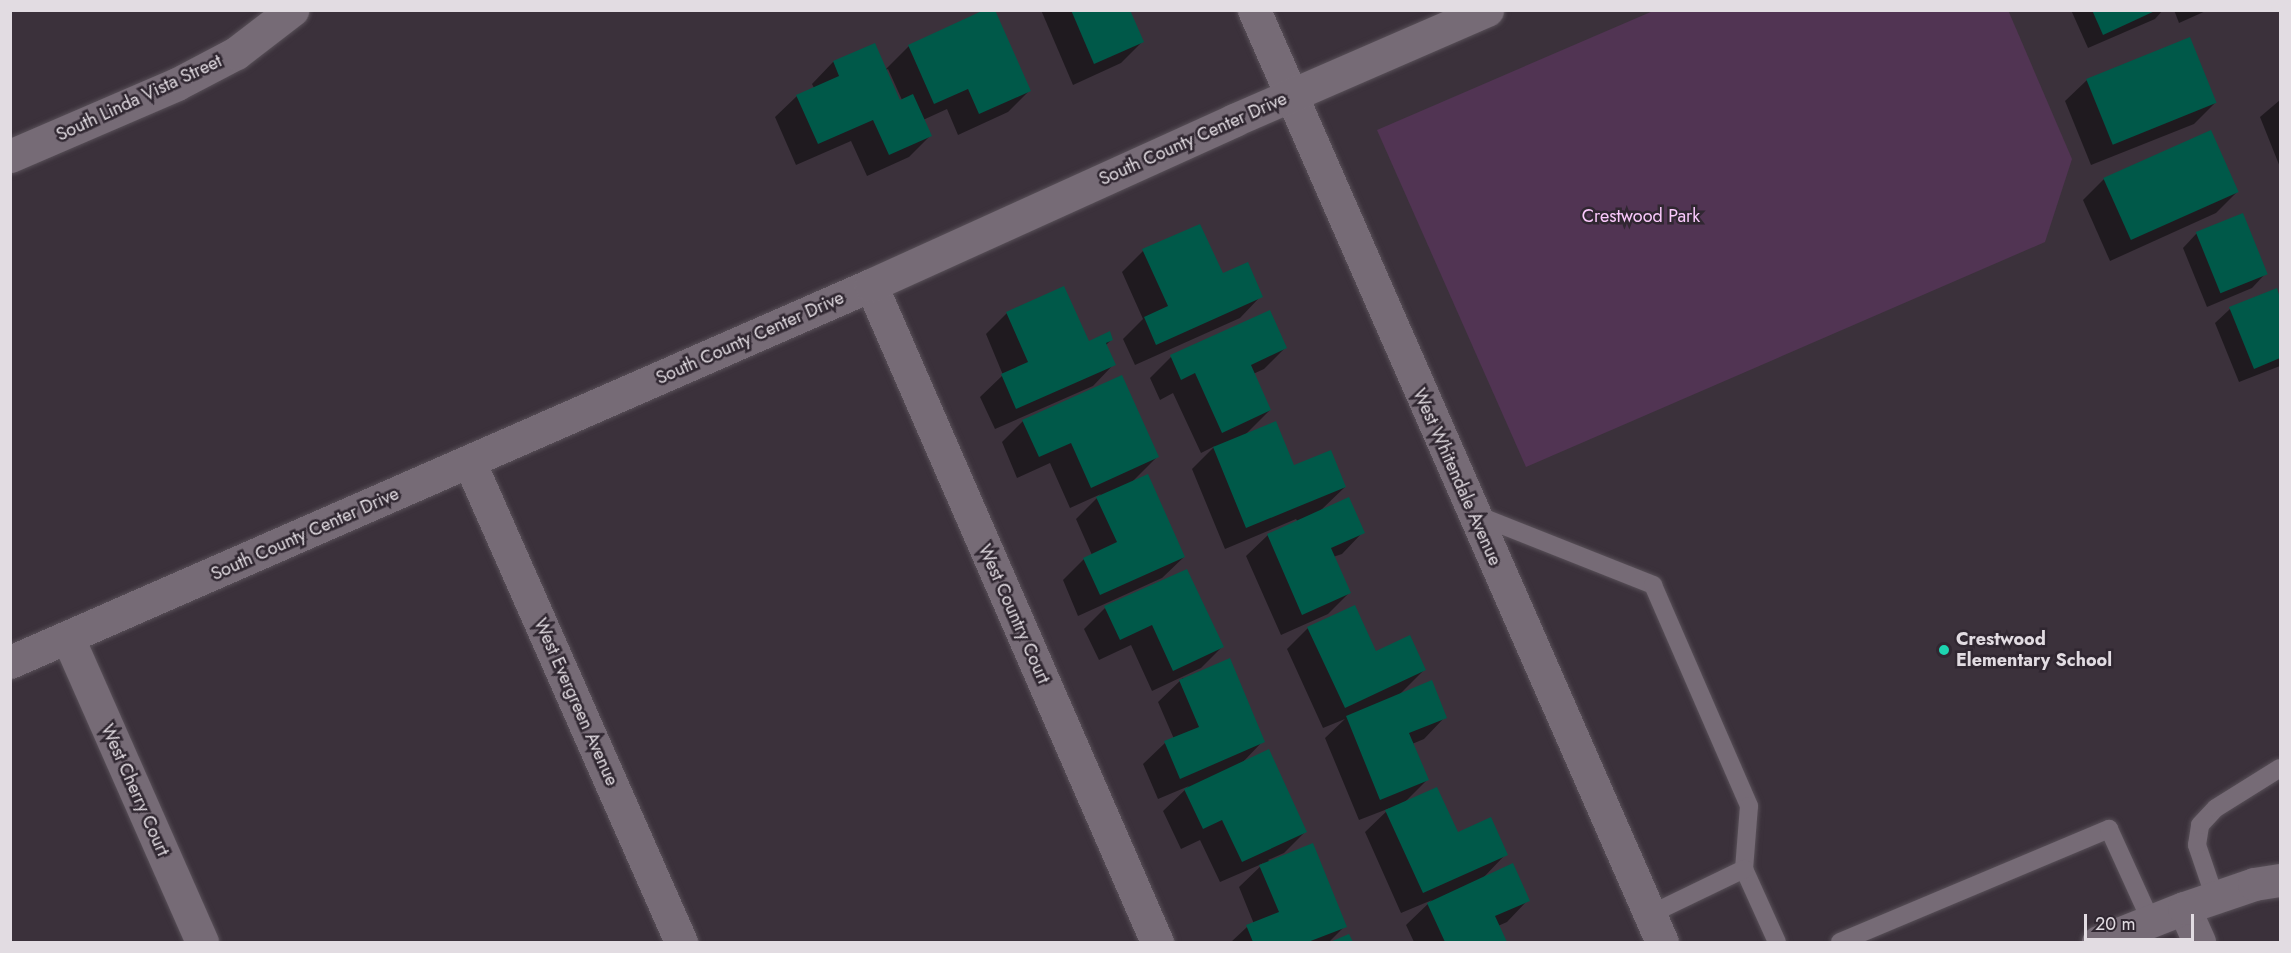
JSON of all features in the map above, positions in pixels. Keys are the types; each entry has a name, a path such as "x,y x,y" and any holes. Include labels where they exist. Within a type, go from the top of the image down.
{"street":[{"name":"South Linda Vista Street","path":"10,156 177,84 236,52 292,10"},
{"name":"West Whitendale Avenue","path":"1254,10 1655,929"},
{"name":"South County Center Drive","path":"10,662 871,285 1291,95 1487,10"},
{"name":"West Country Court","path":"871,285 1157,942"},
{"name":"West Evergreen Avenue","path":"469,461 681,942"},
{"name":"West Cherry Court","path":"68,638 202,942"},
{"path":"2098,942 2184,908 2254,884 2280,880"},
{"path":"2184,908 2199,942"}],"lane":[{"path":"1473,514 1653,585 1749,806 1744,869 1777,942"},
{"path":"2215,898 2197,845 2200,825 2216,808 2280,768"},
{"path":"1840,942 2109,829 2151,921"},
{"path":"1655,929 1744,869"}],"green space":[{"name":"Crestwood Park","path":"2008,10 2072,159 2045,242 1526,467 1377,130 1653,11"}],"building":[{"path":"984,10 995,10 1031,91 979,114 968,89 934,104 908,45"},
{"path":"1071,10 1130,10 1144,42 1094,64"},
{"path":"2092,10 2157,10 2103,35"},
{"path":"2190,37 2217,103 2113,145 2086,79"},
{"path":"875,43 900,100 913,94 932,136 889,155 873,120 818,144 796,95 839,76 833,61"},
{"path":"2211,130 2239,192 2131,240 2103,178"},
{"path":"2243,213 2268,274 2220,293 2196,232"},
{"path":"1200,224 1223,273 1248,262 1263,297 1156,345 1144,317 1168,306 1142,249"},
{"path":"1064,286 1089,341 1110,331 1113,340 1106,343 1116,365 1016,409 1001,374 1028,362 1006,312"},
{"path":"2277,288 2280,298 2280,358 2254,369 2229,307"},
{"path":"1270,310 1287,348 1251,365 1271,410 1222,433 1195,373 1181,380 1170,355"},
{"path":"1122,375 1159,457 1091,488 1071,443 1039,457 1022,420"},
{"path":"1276,421 1294,465 1331,450 1346,487 1246,528 1213,447"},
{"path":"1148,474 1185,557 1100,595 1083,558 1117,542 1096,497"},
{"path":"1349,497 1365,533 1331,548 1351,593 1302,615 1267,534"},
{"path":"1187,569 1224,647 1173,671 1152,625 1120,640 1104,606"},
{"path":"1355,605 1376,651 1410,635 1426,670 1345,708 1307,627"},
{"path":"1230,658 1265,742 1180,779 1164,741 1199,727 1179,680"},
{"path":"1432,680 1447,718 1409,733 1429,780 1380,800 1346,716"},
{"path":"1269,749 1307,832 1242,862 1222,820 1203,829 1184,789"},
{"path":"1437,787 1458,832 1491,817 1508,855 1423,893 1385,810"},
{"path":"1313,843 1347,927 1308,942 1253,942 1246,925 1279,912 1259,865"},
{"path":"1513,863 1530,901 1495,916 1507,942 1445,942 1427,903"},
{"path":"1349,934 1353,942 1330,942"}],"place":[{"name":"Crestwood Elementary School","path":"1944,650"}]}
